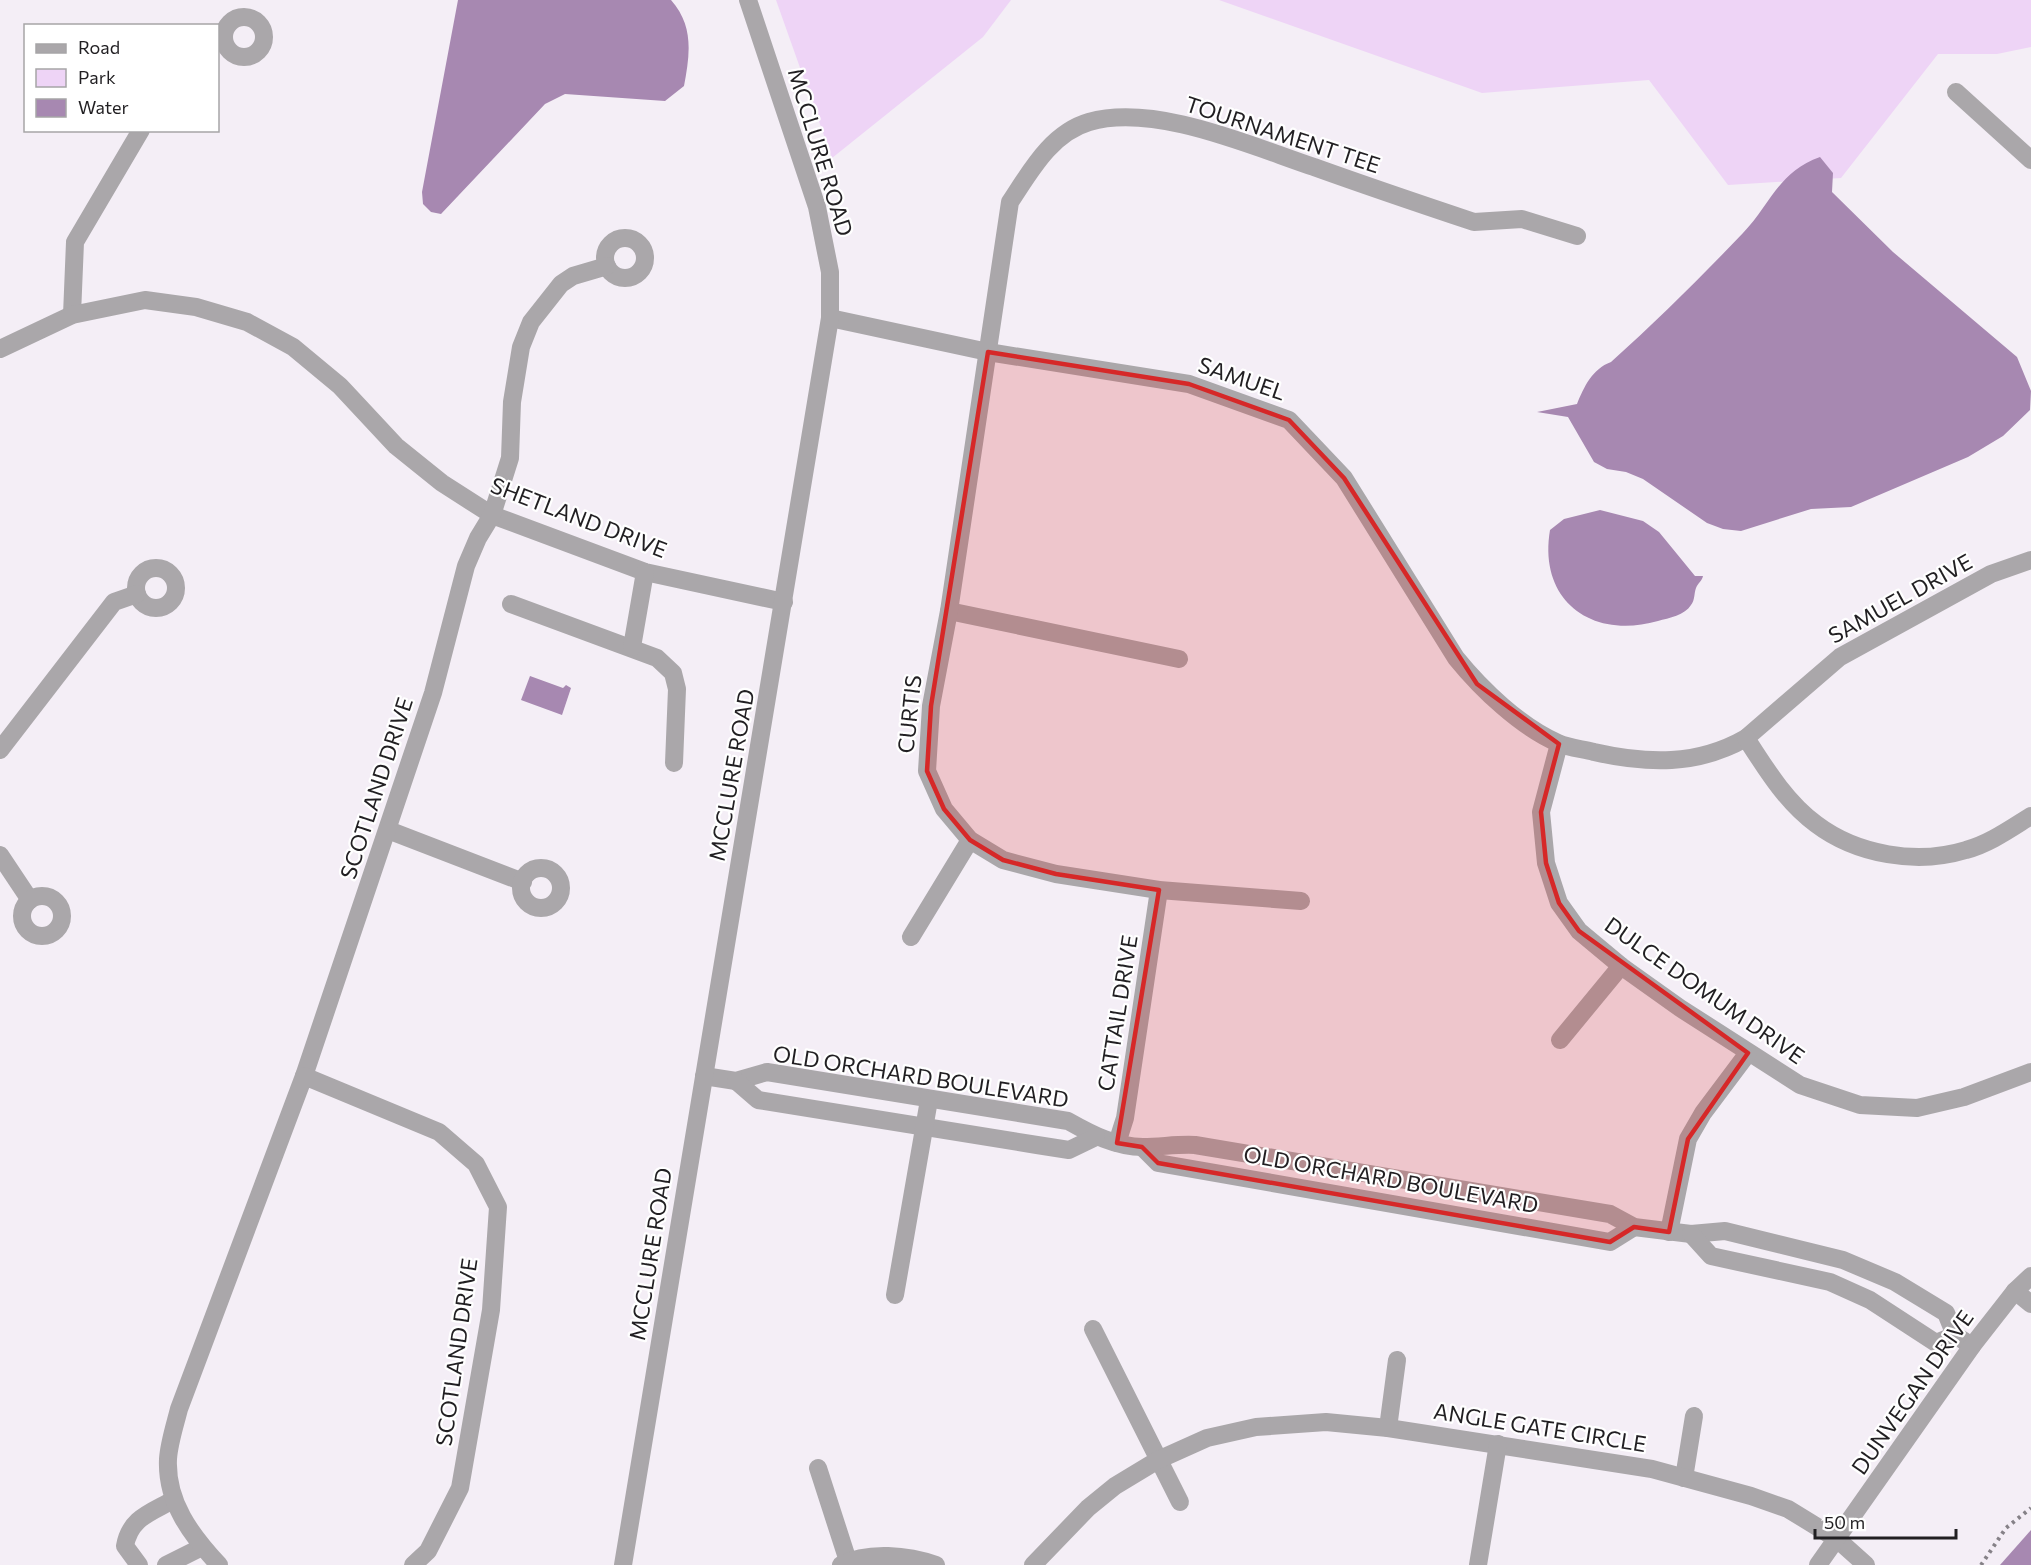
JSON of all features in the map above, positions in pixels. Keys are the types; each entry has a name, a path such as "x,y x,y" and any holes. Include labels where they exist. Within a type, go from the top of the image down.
{"street":[{"name":"MCCLURE ROAD","path":"623,1565 830,318 830,272 817,207 748,0"},
{"path":"1956,92 2031,160"},
{"name":"TOURNAMENT TEE","path":"988,352 1010,202 1042,154 1064,136 1088,122 1127,117 1197,127 1474,222 1522,219 1577,236"},
{"path":"72,315 75,242 140,132"},
{"name":"SCOTLAND DRIVE","path":"219,1565 202,1547 183,1520 173,1500 168,1459 179,1409 304,1076 388,830 433,693 465,566 492,515 510,458 512,402 521,347 531,322 561,284 573,276 607,266"},
{"name":"SHETLAND DRIVE","path":"0,349 72,315 145,300 196,307 247,322 293,347 340,386 396,446 442,483 492,515 645,572 784,602"},
{"name":"SAMUEL","path":"830,318 988,352 1189,384 1289,420 1344,477 1456,658 1477,684 1505,709 1559,744"},
{"name":"CURTIS","path":"988,352 949,611 931,706 927,771 944,809 970,840 1003,860 1056,874 1159,890 1301,901"},
{"name":"SAMUEL DRIVE","path":"1559,744 1632,761 1657,762 1734,745 1746,738 1840,657 1991,574 2031,560"},
{"path":"632,647 645,572"},
{"path":"0,750 114,602 137,594"},
{"path":"511,604 632,647 657,658 673,673 677,689 674,764"},
{"path":"949,611 1179,659"},
{"path":"1746,738 1777,785 1815,824 1842,839 1872,850 1901,857 1933,856 1965,851 1996,838 2031,816"},
{"name":"DULCE DOMUM DRIVE","path":"1559,744 1541,813 1546,863 1559,903 1579,931 1621,966 1748,1053 1800,1085 1860,1105 1917,1108 1964,1097 2013,1081 2031,1072"},
{"path":"388,830 523,882"},
{"path":"910,937 970,840"},
{"path":"0,855 30,900"},
{"name":"CATTAIL DRIVE","path":"1117,1143 1125,1118 1159,890"},
{"path":"1560,1040 1621,966"},
{"path":"1670,1232 1688,1139 1703,1113 1748,1053"},
{"name":"OLD ORCHARD BOULEVARD","path":"704,1077 736,1081 767,1072 1068,1121 1096,1137 1117,1143 1142,1147 1172,1144 1195,1145 1610,1214 1634,1227 1690,1234 1725,1231 1844,1260 1895,1282 1946,1313 1955,1335 1972,1346"},
{"name":"SCOTLAND DRIVE","path":"304,1076 439,1132 476,1164 498,1207 491,1310 460,1488 422,1562"},
{"path":"736,1081 758,1100 1069,1150 1096,1137"},
{"path":"895,1295 929,1100"},
{"name":"OLD ORCHARD BOULEVARD","path":"1142,1147 1158,1163 1610,1242 1634,1227"},
{"path":"1690,1234 1711,1256 1830,1282 1870,1300 1936,1343 1955,1335"},
{"name":"DUNVEGAN DRIVE","path":"1818,1565 1972,1346 2015,1292 2031,1276"},
{"path":"2015,1292 2031,1304"},
{"path":"1093,1329 1180,1502"},
{"path":"1388,1428 1396,1360"},
{"path":"1684,1478 1694,1416"},
{"name":"ANGLE GATE CIRCLE","path":"1033,1565 1088,1508 1115,1486 1158,1460 1207,1438 1256,1427 1326,1422 1388,1428 1646,1467 1751,1496 1788,1509 1836,1539 1866,1565"},
{"path":"1478,1565 1498,1444"},
{"path":"818,1468 845,1563 909,1557 936,1565"},
{"path":"139,1565 125,1546 128,1532 135,1522 173,1500"},
{"path":"166,1565 202,1547"}],"path":[{"path":"1981,1565 2006,1528 2031,1508"}],"highlighted area":[{"path":"988,352 1189,384 1289,420 1344,478 1477,684 1559,744 1541,812 1546,863 1559,903 1579,931 1748,1053 1688,1139 1669,1232 1634,1227 1610,1242 1158,1163 1142,1147 1117,1143 1159,890 1056,874 1003,860 970,840 944,809 927,771 931,706"}],"green space":[{"path":"776,0 1011,0 983,37 832,158"},
{"path":"1219,0 2031,0 2031,47 1997,54 1938,54 1841,178 1728,185 1649,80 1482,93"}],"water":[{"path":"458,0 671,0 684,20 687,30 689,52 684,86 665,101 565,94 545,104 441,214 431,212 423,204 422,192"},
{"path":"1820,157 1833,173 1832,192 1893,252 2017,357 2031,391 2030,410 2003,436 1968,457 1851,507 1811,509 1741,531 1723,529 1707,523 1643,479 1626,472 1607,469 1594,462 1568,417 1537,412 1577,404 1594,374 1628,347 1711,266 1753,222 1776,190 1794,171"},
{"path":"1600,510 1643,521 1659,532 1695,576 1703,576 1696,588 1693,601 1685,611 1658,621 1634,625 1612,625 1592,619 1575,609 1561,595 1553,577 1548,555 1550,530 1564,519"},
{"path":"530,676 563,688 566,685 571,688 562,715 521,700"},
{"path":"2031,1530 2031,1565 2000,1565"}]}
